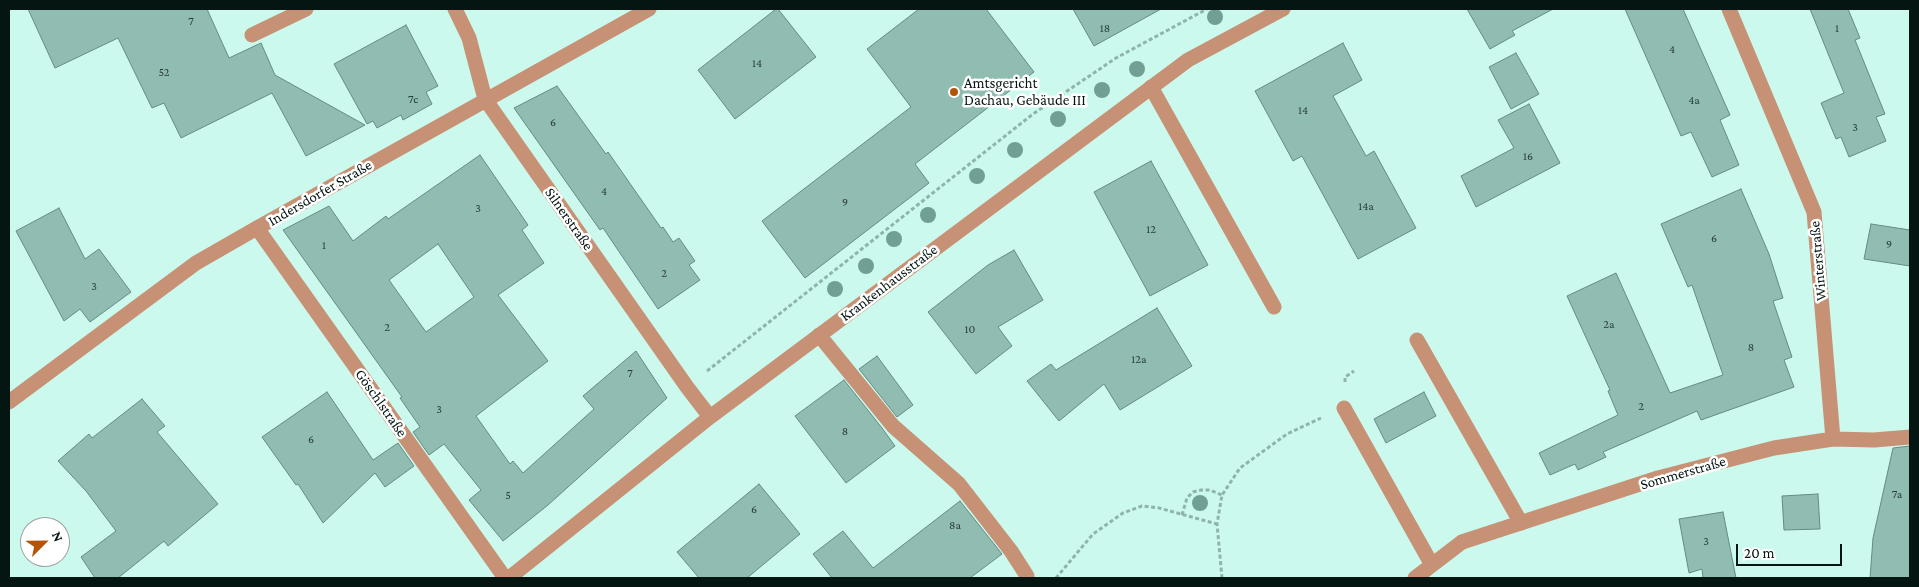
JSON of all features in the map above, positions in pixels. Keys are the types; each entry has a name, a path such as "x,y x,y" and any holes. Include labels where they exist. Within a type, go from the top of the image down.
{"street":[{"path":"252,35 306,9"},
{"name":"Silnerstraße","path":"454,9 469,38 485,99 710,417"},
{"name":"Indersdorfer Straße","path":"9,402 196,263 648,9"},
{"name":"Krankenhausstraße","path":"510,578 710,417 1151,87 1188,60 1283,9"},
{"name":"Winterstraße","path":"1729,9 1814,212 1832,439"},
{"path":"1151,87 1274,307"},
{"name":"Göschlstraße","path":"258,228 505,578"},
{"path":"819,336 893,426 959,484 1011,551 1027,576"},
{"path":"1417,340 1521,524"},
{"path":"1344,408 1432,565 1415,578"},
{"name":"Sommerstraße","path":"1432,565 1462,542 1658,478 1774,448 1832,439 1874,440 1910,436"}],"path":[{"path":"687,387 1033,114 1116,58 1207,9"},
{"path":"1222,578 1217,524 1222,495 1240,468 1287,434 1344,408 1345,377 1354,371"},
{"path":"1182,515 1187,498 1193,492 1210,490 1222,495"},
{"path":"1056,578 1093,534 1123,513 1142,506 1159,508 1217,524"}],"building":[{"path":"28,9 207,9 229,58 261,43 275,75 365,125 306,156 272,93 181,138 164,103 152,108 118,38 55,68"},
{"path":"778,9 816,57 735,119 698,70"},
{"path":"919,9 986,9 1034,72 915,164 929,183 805,278 762,221 911,107 867,49"},
{"path":"1073,9 1161,9 1094,46"},
{"path":"1467,9 1553,9 1512,31 1515,35 1490,49"},
{"path":"1625,9 1683,9 1730,115 1720,120 1739,165 1712,177 1691,132 1681,136"},
{"path":"1810,9 1848,9 1860,38 1855,40 1885,114 1876,117 1886,141 1849,157 1841,137 1836,139 1821,103 1844,93"},
{"path":"406,25 438,86 426,92 432,104 403,120 401,115 377,128 373,121 367,124 334,64"},
{"path":"1343,43 1362,80 1333,96 1366,156 1374,151 1416,228 1358,259 1302,156 1293,161 1255,91"},
{"path":"1516,53 1539,94 1511,109 1489,67"},
{"path":"557,86 606,154 608,152 661,228 663,227 673,242 679,238 695,261 689,265 700,280 658,309 603,228 600,230 514,108"},
{"path":"1529,104 1560,163 1476,207 1461,176 1514,148 1498,120"},
{"path":"480,155 528,225 522,230 544,263 498,295 548,361 476,416 510,464 513,461 523,473 594,409 583,396 636,351 667,398 548,505 503,541 469,500 481,490 444,444 429,455 413,432 420,427 400,398 402,397 283,230 329,206 353,241 386,216 388,219","holes":["438,244 474,297 426,332 389,280"]},
{"path":"1151,161 1208,265 1150,296 1094,192"},
{"path":"1741,189 1769,254 1783,298 1773,301 1792,357 1784,360 1794,387 1701,420 1697,411 1603,452 1606,457 1578,470 1575,464 1550,475 1539,453 1618,415 1608,391 1610,390 1567,296 1616,273 1670,393 1723,375 1692,285 1688,287 1661,224"},
{"path":"59,208 85,259 99,249 131,292 90,322 80,309 64,321 16,231"},
{"path":"1871,224 1910,230 1910,266 1864,259"},
{"path":"1014,250 1043,300 998,327 1012,346 976,374 928,312 988,265"},
{"path":"1157,308 1192,366 1120,410 1104,384 1059,421 1027,381 1051,364 1056,370"},
{"path":"877,356 913,405 897,417 859,369"},
{"path":"844,380 895,446 846,483 795,416"},
{"path":"327,392 373,460 398,443 414,466 385,487 375,473 323,523 298,484 296,485 262,437"},
{"path":"1424,392 1436,416 1386,443 1374,419"},
{"path":"142,399 165,426 157,432 218,504 168,546 164,541 118,578 95,578 81,557 116,531 86,491 58,461 89,434 92,438"},
{"path":"1910,446 1910,578 1870,578 1873,538 1893,448"},
{"path":"759,484 800,534 747,578 699,578 677,552"},
{"path":"1818,494 1820,529 1784,530 1782,496"},
{"path":"960,501 1002,554 970,578 832,578 813,554 843,531 873,568"},
{"path":"1723,512 1736,578 1703,578 1702,569 1689,573 1679,519"}],"place":[{"name":"Amtsgericht Dachau, Gebäude III","path":"954,92"}]}
